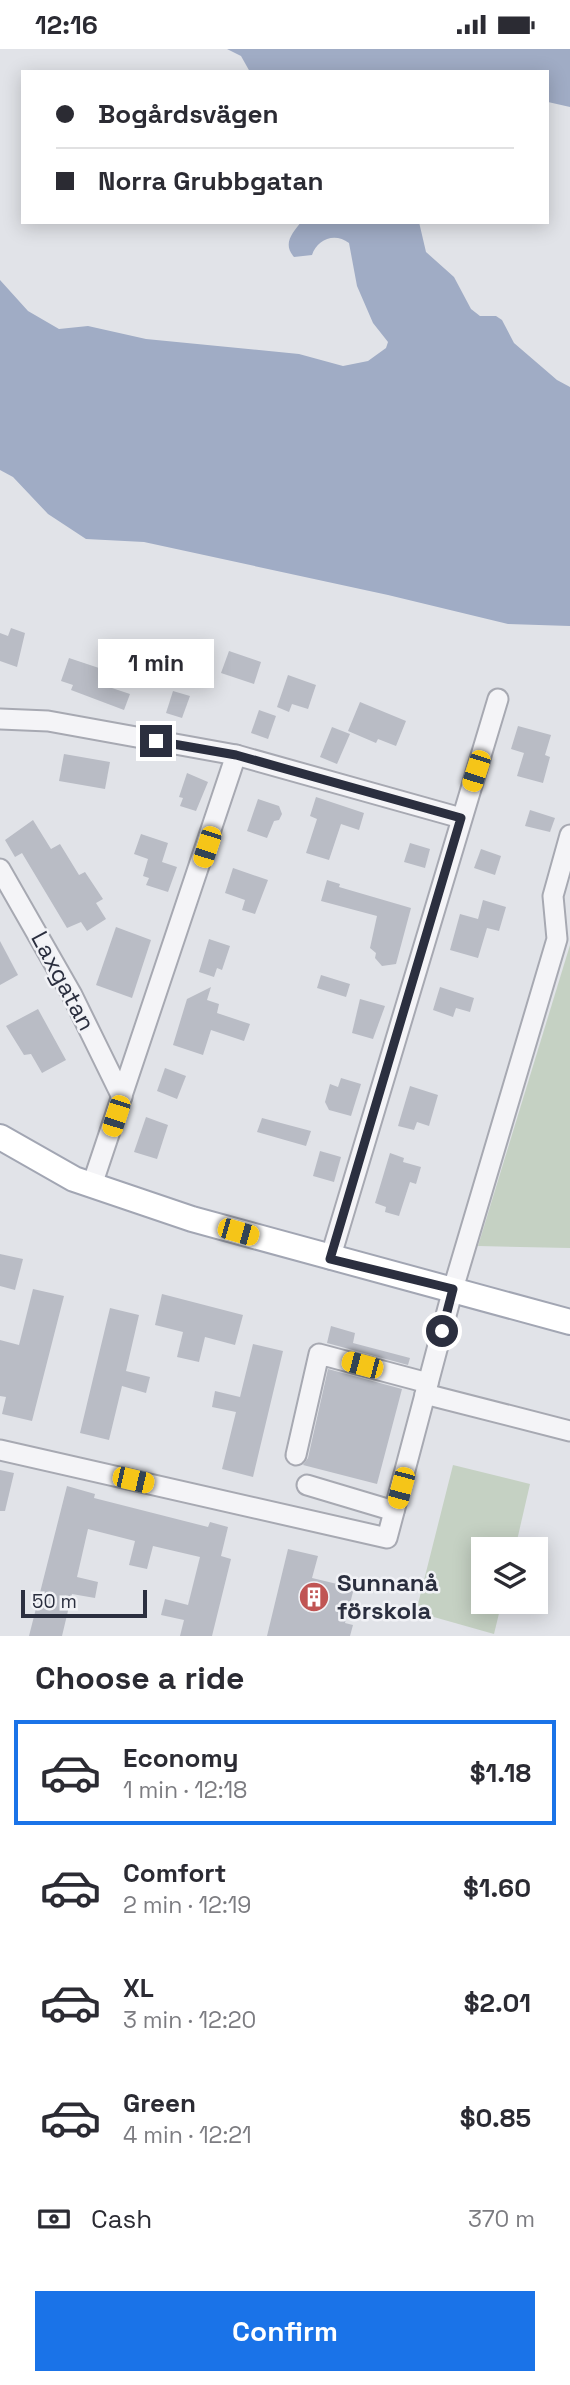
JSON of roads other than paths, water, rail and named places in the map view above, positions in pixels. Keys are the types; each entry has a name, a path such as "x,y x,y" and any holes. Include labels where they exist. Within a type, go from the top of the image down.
{"main road":[{"path":"0,1137 74,1179 191,1219 330,1259 453,1289 570,1322"}],"street":[{"path":"330,1259 498,699"},
{"path":"0,719 48,721 236,755 461,818"},
{"path":"93,1185 236,755"},
{"path":"0,1450 387,1538 453,1289 557,939 553,896 570,835"},
{"name":"Laxgatan","path":"0,869 72,995 122,1097"},
{"path":"296,1455 319,1354 570,1431"},
{"path":"307,1485 394,1511"}],"water":[{"path":"227,49 570,49 570,107 549,102 549,70 249,70 241,56"},
{"path":"300,224 419,224 426,252 454,277 471,309 480,316 496,316 502,320 514,343 557,380 570,387 570,626 508,624 144,542 86,539 48,514 13,477 0,470 0,280 28,311 59,329 88,326 146,339 299,354 343,366 368,361 386,348 388,342 373,323 357,286 349,243 338,238 327,239 314,249 312,255 294,257 289,247 292,234"}],"place":[{"name":"Sunnanå förskola","path":"314,1597"}]}
